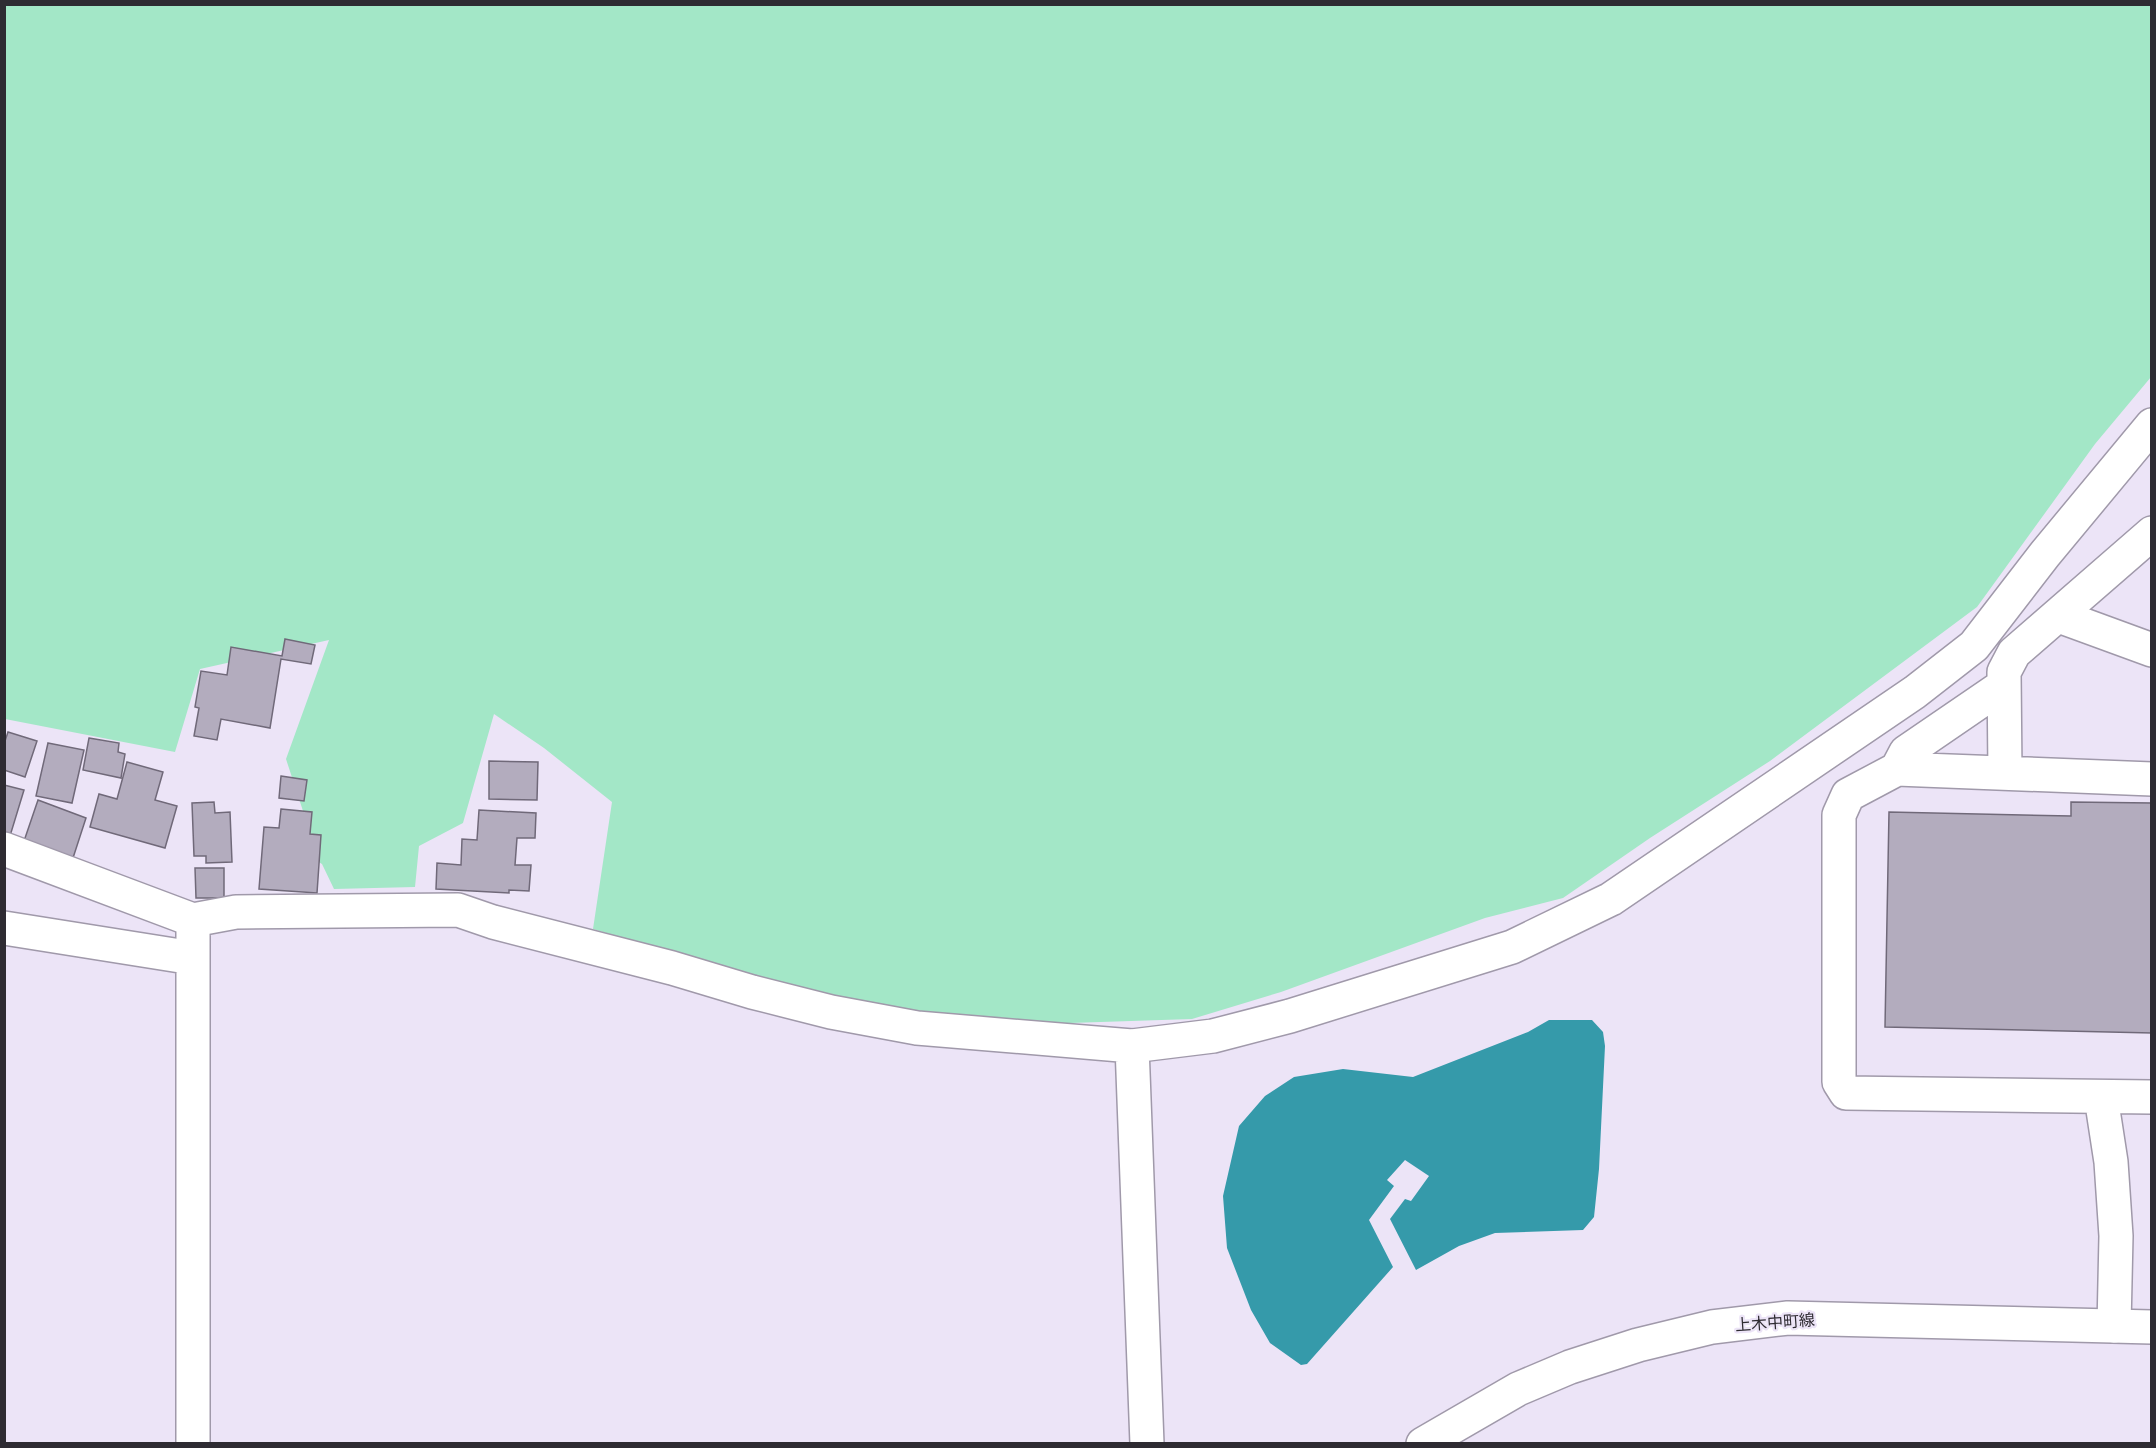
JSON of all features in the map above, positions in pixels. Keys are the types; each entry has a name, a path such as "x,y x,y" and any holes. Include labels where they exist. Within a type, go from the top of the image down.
{"street":[{"path":"4,849 193,920 236,912 458,910 493,922 831,1012 917,1028 1132,1046 1213,1036 1290,1016 1512,947 1611,899 1915,692 1974,646 2150,428"},
{"path":"2006,773 2004,672 2014,653 2059,616 2151,533"},
{"path":"2059,616 2151,650"},
{"path":"1897,769 1906,752 2004,685"},
{"path":"2151,779 1897,769 1848,795 1839,815 1839,1082 1845,1093 2151,1098"},
{"path":"193,920 193,1443"},
{"path":"4,928 193,957"},
{"path":"1132,1046 1147,1443"},
{"path":"2101,1098 2111,1162 2116,1236 2114,1326"},
{"name":"上木中町線","path":"1423,1443 1518,1389 1570,1367 1638,1344 1712,1328 1788,1318 2151,1327"}],"green space":[{"path":"4,5 2151,5 2151,377 2095,444 1977,607 1770,761 1650,838 1563,898 1485,918 1281,992 1192,1019 1003,1023 851,1006 593,929 612,802 544,748 494,714 463,823 419,846 415,887 334,889 322,864 297,849 303,811 286,759 329,640 200,669 175,752 5,719"}],"water":[{"path":"1549,1020 1592,1020 1603,1032 1605,1046 1599,1169 1594,1217 1583,1230 1495,1233 1459,1246 1416,1270 1390,1219 1405,1199 1411,1201 1429,1176 1405,1160 1387,1180 1394,1186 1369,1220 1393,1267 1307,1364 1301,1365 1270,1343 1251,1310 1227,1248 1223,1196 1239,1126 1265,1096 1294,1077 1343,1069 1413,1077 1528,1032"}],"building":[{"path":"285,639 315,645 311,664 281,659 270,728 221,719 217,740 194,736 199,708 195,707 201,671 227,675 231,647 282,656"},
{"path":"8,732 37,741 25,777 4,770 4,744"},
{"path":"89,738 119,743 118,752 125,754 121,778 83,770"},
{"path":"48,743 84,750 72,803 36,796"},
{"path":"489,761 538,762 537,800 489,799"},
{"path":"127,762 163,772 155,800 177,806 165,848 90,827 99,794 117,799"},
{"path":"281,776 307,780 304,801 279,798"},
{"path":"4,785 24,790 10,836 4,835"},
{"path":"38,800 86,818 72,861 23,844"},
{"path":"214,802 215,813 230,812 232,862 206,863 206,856 194,856 192,803"},
{"path":"2071,802 2152,803 2152,1033 1885,1027 1889,812 2071,816"},
{"path":"281,809 312,812 310,834 321,835 317,893 259,889 264,827 279,828"},
{"path":"479,810 536,813 535,838 517,838 515,865 531,865 529,891 509,890 509,893 436,889 437,863 461,865 462,839 477,840"},
{"path":"195,868 224,868 224,898 196,898"}]}
